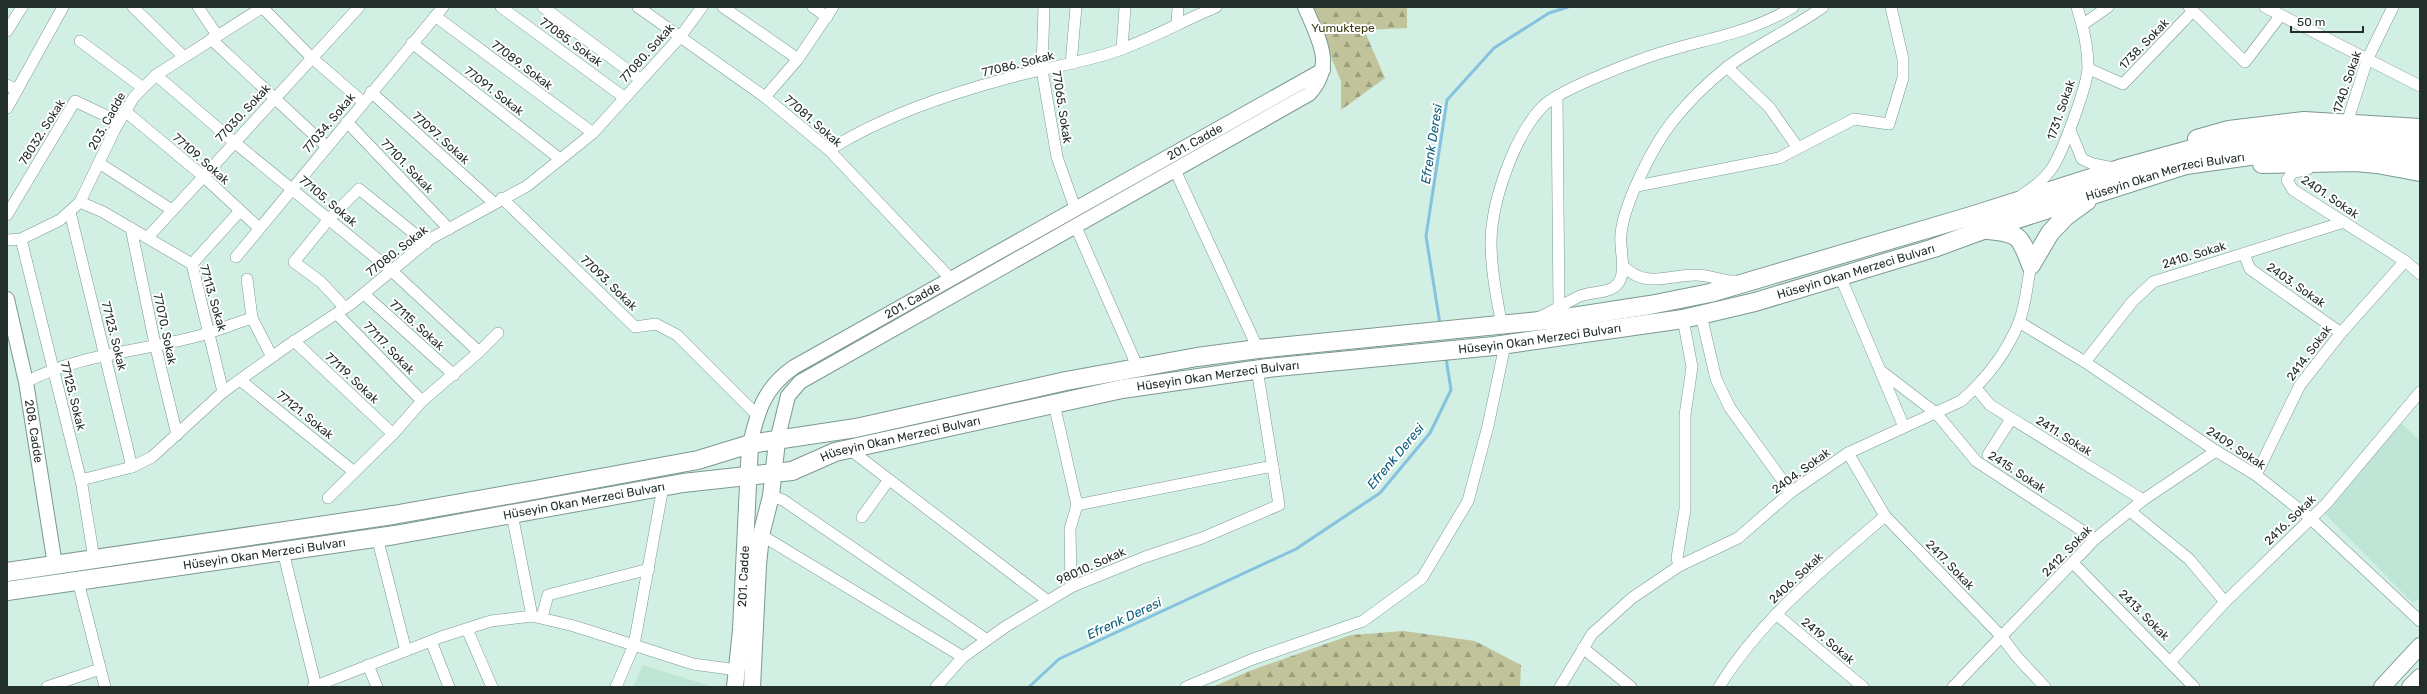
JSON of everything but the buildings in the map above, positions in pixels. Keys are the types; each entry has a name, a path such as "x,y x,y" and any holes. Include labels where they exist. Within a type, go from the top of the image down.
{"main road":[{"path":"2120,169 2131,157 2229,130 2304,121 2420,128"},
{"name":"Hüseyin Okan Merzeci Bulvarı","path":"7,572 393,514 535,490 698,460 750,444 856,428 1066,381 1138,368 1258,349 1531,322 1650,305 1710,293 1751,282 2120,169 2196,148 2316,133 2420,145"},
{"name":"Hüseyin Okan Merzeci Bulvarı","path":"7,591 377,537 663,486 792,470 835,452 1122,389 1257,369 1500,345 1682,319 1755,302 1934,248 2100,191 2159,175 2186,165 2314,147 2380,152 2420,158"},
{"path":"2159,175 2242,164 2355,162 2377,164 2420,172"},
{"path":"2031,265 2050,232 2065,217 2100,191"},
{"path":"1983,230 2011,232 2020,239 2031,265"},
{"name":"201. Cadde","path":"752,687 758,565 762,535 771,496 777,441"},
{"name":"201. Cadde","path":"735,687 741,630 750,444"},
{"path":"2382,687 2420,646"},
{"path":"2410,687 2420,677"}],"street":[{"path":"8,27 22,7"},
{"path":"7,108 12,88 63,7"},
{"path":"133,7 183,56"},
{"path":"198,7 214,37 326,146"},
{"path":"262,7 312,58 364,102"},
{"name":"203. Cadde","path":"7,240 21,239 60,220 70,212 80,202 119,122 134,97 156,75 183,56 262,7"},
{"name":"77030. Sokak","path":"148,237 359,7"},
{"name":"77034. Sokak","path":"236,257 292,187 443,7"},
{"name":"77085. Sokak","path":"501,7 625,98"},
{"path":"543,7 641,80"},
{"name":"77081. Sokak","path":"638,7 765,97 828,150 950,278"},
{"name":"77080. Sokak","path":"81,480 132,467 152,457 223,392 294,341 341,311 426,243 498,200 527,186 593,133 680,37 702,7"},
{"path":"723,7 798,59"},
{"path":"813,7 827,16"},
{"path":"765,97 798,59 834,7"},
{"name":"77065. Sokak","path":"1044,7 1042,70 1057,157 1075,208"},
{"path":"1071,64 1076,7"},
{"path":"1122,49 1125,7"},
{"path":"1177,24 1178,7"},
{"name":"77086. Sokak","path":"828,150 876,125 932,101 1008,78 1071,64 1122,49 1216,7"},
{"path":"1305,7 1322,49 1323,70"},
{"path":"1496,325 1492,241 1502,184 1526,129 1542,107 1557,96 1649,56 1755,28 1793,7"},
{"path":"1531,322 1581,295 1612,288 1620,282 1623,266 1621,256 1621,233 1646,164 1672,122 1707,85 1727,68 1823,7"},
{"path":"1637,186 1779,158 1854,119 1889,124 1903,78 1903,59 1891,7"},
{"name":"1731. Sokak","path":"2011,202 2037,185 2052,168 2070,130 2088,68 2082,25 2077,7"},
{"path":"2082,25 2108,7"},
{"path":"2265,7 2280,16 2420,86"},
{"name":"1740. Sokak","path":"2347,123 2367,60 2393,7"},
{"path":"2191,9 2245,62 2280,16"},
{"name":"1738. Sokak","path":"2088,68 2123,84 2191,9"},
{"name":"77089. Sokak","path":"435,16 593,133"},
{"path":"80,41 143,88"},
{"name":"77091. Sokak","path":"412,44 560,159"},
{"path":"1727,68 1770,107 1798,148"},
{"name":"201. Cadde","path":"777,441 788,396 800,382 825,366 1299,101 1318,85 1323,70"},
{"name":"201. Cadde","path":"750,444 761,403 779,378 794,367 950,278 1323,70"},
{"name":"77105. Sokak","path":"156,75 234,142 292,187 392,271 479,352"},
{"name":"77097. Sokak","path":"371,92 498,200"},
{"path":"1557,96 1559,307"},
{"name":"78032. Sokak","path":"7,215 75,101 119,122"},
{"name":"77109. Sokak","path":"125,111 203,176 259,228"},
{"name":"77101. Sokak","path":"347,122 448,229"},
{"path":"2070,130 2082,159 2093,164 2120,169"},
{"name":"2401. Sokak","path":"2355,162 2301,170 2292,174 2287,180 2293,190 2405,261 2420,274"},
{"path":"99,163 172,210"},
{"path":"1175,170 1258,349"},
{"path":"329,219 359,189 426,243"},
{"name":"77093. Sokak","path":"498,200 635,327 656,324 677,335 757,414"},
{"name":"77113. Sokak","path":"80,202 148,237 192,264 210,332 223,392"},
{"path":"192,264 240,211"},
{"name":"77123. Sokak","path":"70,212 132,467"},
{"name":"77117. Sokak","path":"329,219 294,262 321,282 341,311 422,401"},
{"name":"2410. Sokak","path":"2085,362 2132,302 2153,282 2344,222"},
{"path":"1076,227 1138,368"},
{"name":"77070. Sokak","path":"131,228 154,344 177,435"},
{"name":"77125. Sokak","path":"21,239 81,480 94,559"},
{"name":"2403. Sokak","path":"2244,254 2250,269 2341,333"},
{"name":"2414. Sokak","path":"2256,475 2300,385 2341,333 2405,261"},
{"name":"2404. Sokak","path":"1560,687 1592,634 1606,619 1632,598 1679,566 1738,538 1791,492 1848,453 1961,401 1976,388 2003,352 2019,322 2031,265"},
{"path":"1623,266 1632,275 1645,280 1697,275 1722,281 1751,282"},
{"path":"1840,276 1904,427"},
{"path":"246,279 252,318 272,357"},
{"name":"77115. Sokak","path":"364,294 454,375"},
{"name":"208. Cadde","path":"7,299 12,339 26,382 55,565"},
{"path":"1701,315 1716,379 1730,408 1791,492"},
{"path":"26,382 52,368 105,354 210,332 252,318"},
{"path":"1679,566 1678,558 1685,509 1685,414 1692,367 1682,319"},
{"name":"2409. Sokak","path":"2019,322 2085,362 2216,451 2256,475 2310,518 2420,620"},
{"path":"328,498 353,471 393,434 422,401 454,375 498,333"},
{"name":"77119. Sokak","path":"294,341 393,434"},
{"path":"1186,687 1253,659 1363,621 1422,578 1468,501 1488,426 1500,345"},
{"path":"1077,505 1273,466 1257,369"},
{"name":"2415. Sokak","path":"1881,371 1936,413 1976,461 2095,539"},
{"name":"77121. Sokak","path":"240,380 353,471"},
{"name":"2411. Sokak","path":"1976,388 1990,405 2143,500"},
{"name":"2416. Sokak","path":"2171,661 2225,602 2326,504 2420,392"},
{"path":"1054,404 1077,505 1070,528 1071,587"},
{"path":"1988,454 2011,419"},
{"path":"849,449 1048,601"},
{"name":"2412. Sokak","path":"1952,687 2002,637 2095,539 2143,500 2216,451"},
{"name":"2417. Sokak","path":"1848,453 1885,516 2002,637 2017,657 2045,687"},
{"name":"98010. Sokak","path":"936,687 963,657 987,640 1071,587 1145,557 1202,538 1279,505 1273,466"},
{"path":"862,517 888,480"},
{"path":"616,687 634,645 649,570 663,486"},
{"path":"771,496 784,500 987,640"},
{"path":"2130,511 2189,559 2225,602"},
{"path":"512,514 537,616"},
{"name":"2406. Sokak","path":"1719,687 1732,666 1784,604 1885,516"},
{"path":"762,535 963,657"},
{"path":"377,537 406,650"},
{"path":"283,551 315,687 406,650 491,621 537,616 693,664 737,670"},
{"name":"2413. Sokak","path":"2073,563 2171,661 2194,687"},
{"path":"537,616 548,595 649,570"},
{"path":"78,581 105,687"},
{"name":"2419. Sokak","path":"1776,614 1863,687"},
{"path":"467,629 492,687"},
{"path":"431,641 450,687"},
{"path":"1583,648 1630,687"},
{"path":"368,666 377,687"},
{"path":"47,687 100,669"}],"shaded area":[{"path":"2401,423 2420,441 2420,600 2412,602 2324,513"},
{"path":"643,665 713,687 633,687"}],"green space":[{"name":"Yumuktepe","path":"1310,7 1407,7 1407,28 1364,30 1385,78 1341,110 1341,81"},
{"path":"1404,631 1475,641 1521,665 1520,687 1213,687 1247,672 1351,635"}],"waterway":[{"name":"Efrenk Deresi","path":"1440,324 1426,236 1447,100 1494,48 1549,13 1568,7"},
{"name":"Efrenk Deresi","path":"1029,687 1059,659 1296,549 1380,493 1430,433 1451,390 1446,358"}]}
